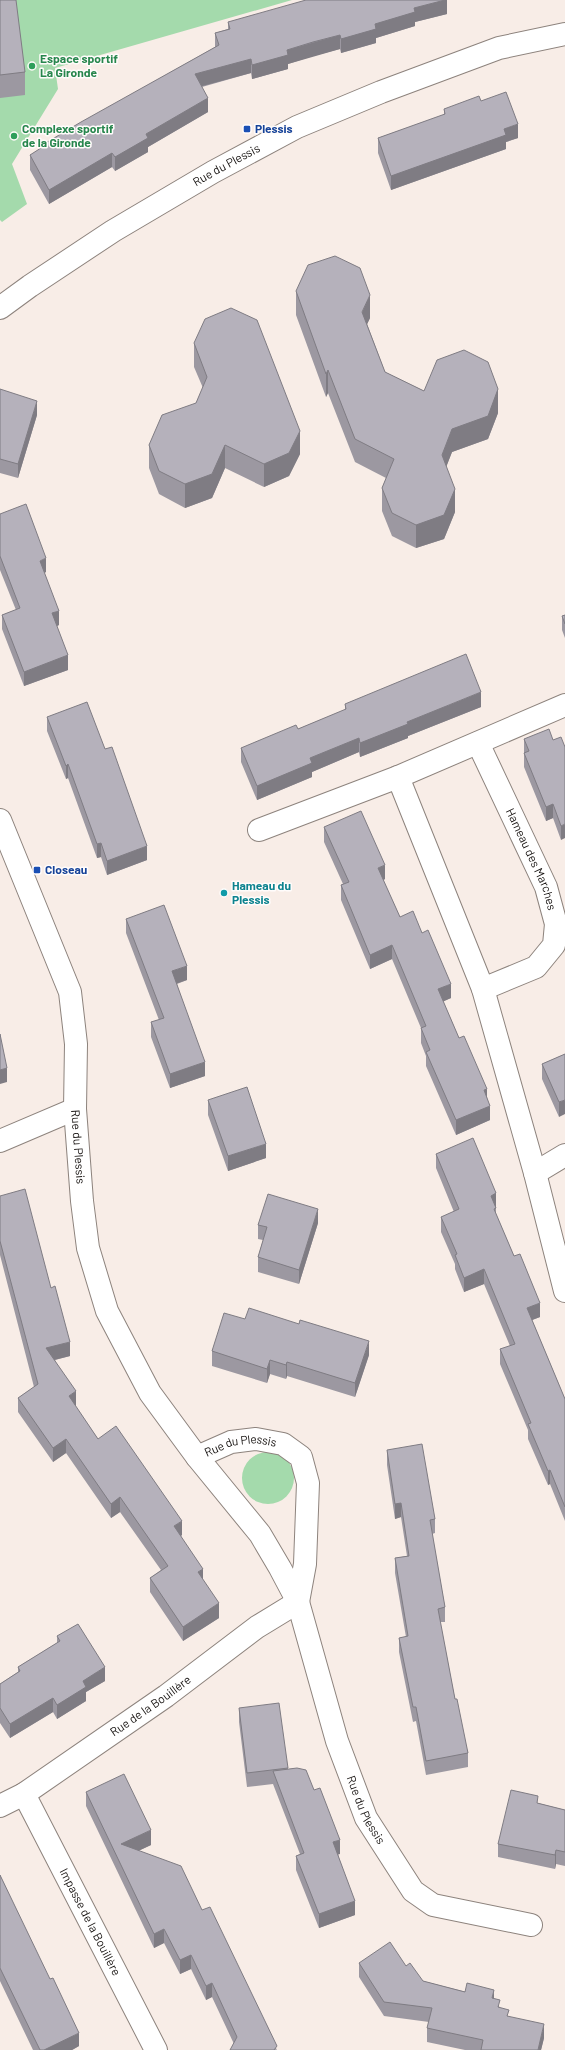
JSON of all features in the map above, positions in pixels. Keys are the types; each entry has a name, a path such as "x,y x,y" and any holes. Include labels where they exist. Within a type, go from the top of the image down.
{"street":[{"name":"Rue du Plessis","path":"0,308 30,286 114,231 213,172 297,127 381,92 499,48 565,34"},
{"path":"258,830 398,777 565,705"},
{"name":"Hameau des Marches","path":"478,743 546,887 556,924 554,945 536,967 483,990"},
{"path":"398,777 483,990 535,1173 565,1291"},
{"name":"Rue du Plessis","path":"0,820 70,992 76,1044 75,1109 82,1201 88,1248 107,1311 150,1392 197,1457 260,1534 298,1602 337,1741 366,1818 413,1891 433,1905 530,1925"},
{"path":"0,1141 75,1109"},
{"path":"535,1173 565,1155"},
{"name":"Rue du Plessis","path":"197,1457 231,1442 256,1439 282,1444 301,1456 308,1483 304,1564 298,1602"},
{"name":"Rue de la Bouillère","path":"0,1806 24,1794 166,1696 257,1627 298,1602"},
{"name":"Impasse de la Bouillère","path":"24,1794 156,2050"}],"green space":[{"name":"Espace sportif La Gironde","path":"0,0 292,0 55,68 58,89 12,164 27,204 2,222 0,220"},
{"path":"268,1452 282,1456 290,1464 294,1478 290,1492 282,1500 268,1504 254,1500 246,1492 242,1478 246,1464 254,1456"}],"building":[{"path":"0,0 16,0 25,72 0,75"},
{"path":"306,0 445,0 414,8 415,12 375,24 376,29 341,39 340,35 313,42 287,50 288,55 252,65 251,59 195,74 208,98 146,134 148,138 115,157 112,153 49,190 30,155 44,146 44,144 219,45 215,33 230,29 228,22"},
{"path":"506,92 518,124 504,129 506,135 391,176 378,138 445,114 444,109 479,96 481,101"},
{"path":"335,256 360,268 370,295 362,312 385,372 424,391 437,360 464,350 488,362 498,389 488,416 452,429 442,455 455,489 444,515 416,525 392,513 382,488 394,459 355,439 328,370 326,374 296,291 308,265"},
{"path":"231,308 257,320 300,431 289,453 264,464 225,445 212,474 185,484 159,471 149,445 162,415 196,403 207,377 194,343 205,319"},
{"path":"0,389 37,401 18,464 0,459"},
{"path":"26,504 46,558 40,561 59,611 52,613 68,655 24,672 2,615 20,608 0,556 0,514"},
{"path":"565,615 565,624 562,616"},
{"path":"466,654 481,692 360,743 359,738 310,758 312,763 257,786 241,748 296,725 298,729 346,709 345,704"},
{"path":"87,702 105,749 112,747 147,846 107,861 101,843 97,844 68,764 66,766 47,717"},
{"path":"549,729 553,740 561,737 565,747 565,824 561,826 553,804 546,807 524,753 529,751 524,739"},
{"path":"361,811 385,865 378,868 400,917 413,911 422,933 428,930 451,984 438,989 459,1038 464,1036 487,1089 484,1090 490,1106 456,1120 426,1052 430,1050 421,1028 426,1026 392,945 370,955 341,885 349,882 324,827"},
{"path":"164,905 187,966 172,971 205,1062 170,1074 151,1022 164,1018 126,919"},
{"path":"0,1034 7,1068 0,1070"},
{"path":"565,1054 565,1100 559,1102 542,1064"},
{"path":"247,1087 266,1144 228,1156 208,1100"},
{"path":"473,1138 496,1193 491,1196 496,1208 494,1209 514,1256 520,1254 540,1303 527,1308 565,1399 565,1507 550,1470 548,1471 528,1424 531,1423 500,1349 515,1344 484,1269 464,1278 455,1255 457,1254 441,1217 459,1209 436,1154"},
{"path":"25,1189 51,1288 55,1286 70,1342 46,1348 76,1391 69,1396 98,1439 116,1426 182,1521 174,1526 203,1569 198,1572 219,1603 183,1627 150,1578 168,1566 120,1497 111,1504 66,1439 53,1448 18,1398 38,1384 0,1241 0,1196"},
{"path":"268,1194 318,1209 299,1270 258,1257 267,1227 258,1225"},
{"path":"249,1308 299,1324 300,1320 369,1341 355,1383 287,1362 286,1365 270,1360 267,1369 212,1351 224,1313 245,1319"},
{"path":"422,1444 435,1519 430,1520 445,1607 438,1609 455,1699 457,1699 468,1753 426,1761 416,1707 413,1707 399,1638 408,1636 395,1558 409,1556 401,1503 395,1504 387,1450"},
{"path":"78,1624 105,1667 83,1681 86,1687 57,1705 53,1698 10,1724 0,1708 0,1684 20,1671 18,1667 60,1641 57,1636"},
{"path":"279,1703 288,1768 247,1773 239,1708"},
{"path":"297,1768 306,1770 314,1790 320,1788 340,1840 333,1842 355,1901 319,1914 296,1856 304,1853 273,1771"},
{"path":"124,1774 151,1830 121,1844 181,1866 202,1910 210,1907 277,2046 274,2050 230,2050 237,2037 212,1983 206,1986 191,1955 180,1960 164,1929 154,1934 86,1792"},
{"path":"511,1790 538,1796 537,1803 565,1810 565,1852 556,1850 555,1855 498,1844"},
{"path":"0,1875 50,1979 53,1978 79,2033 44,2050 40,2050 0,1968"},
{"path":"390,1942 406,1966 410,1963 423,1981 465,1992 467,1983 494,1990 492,1998 500,2000 498,2007 509,2010 507,2016 544,2024 538,2050 481,2050 483,2040 427,2028 432,2008 384,2002 359,1963"}],"place":[{"name":"Espace sportif La Gironde","path":"32,66"},
{"name":"Plessis","path":"247,129"},
{"name":"Complexe sportif de la Gironde","path":"14,136"},
{"name":"Closeau","path":"37,870"},
{"name":"Hameau du Plessis","path":"224,893"}]}
